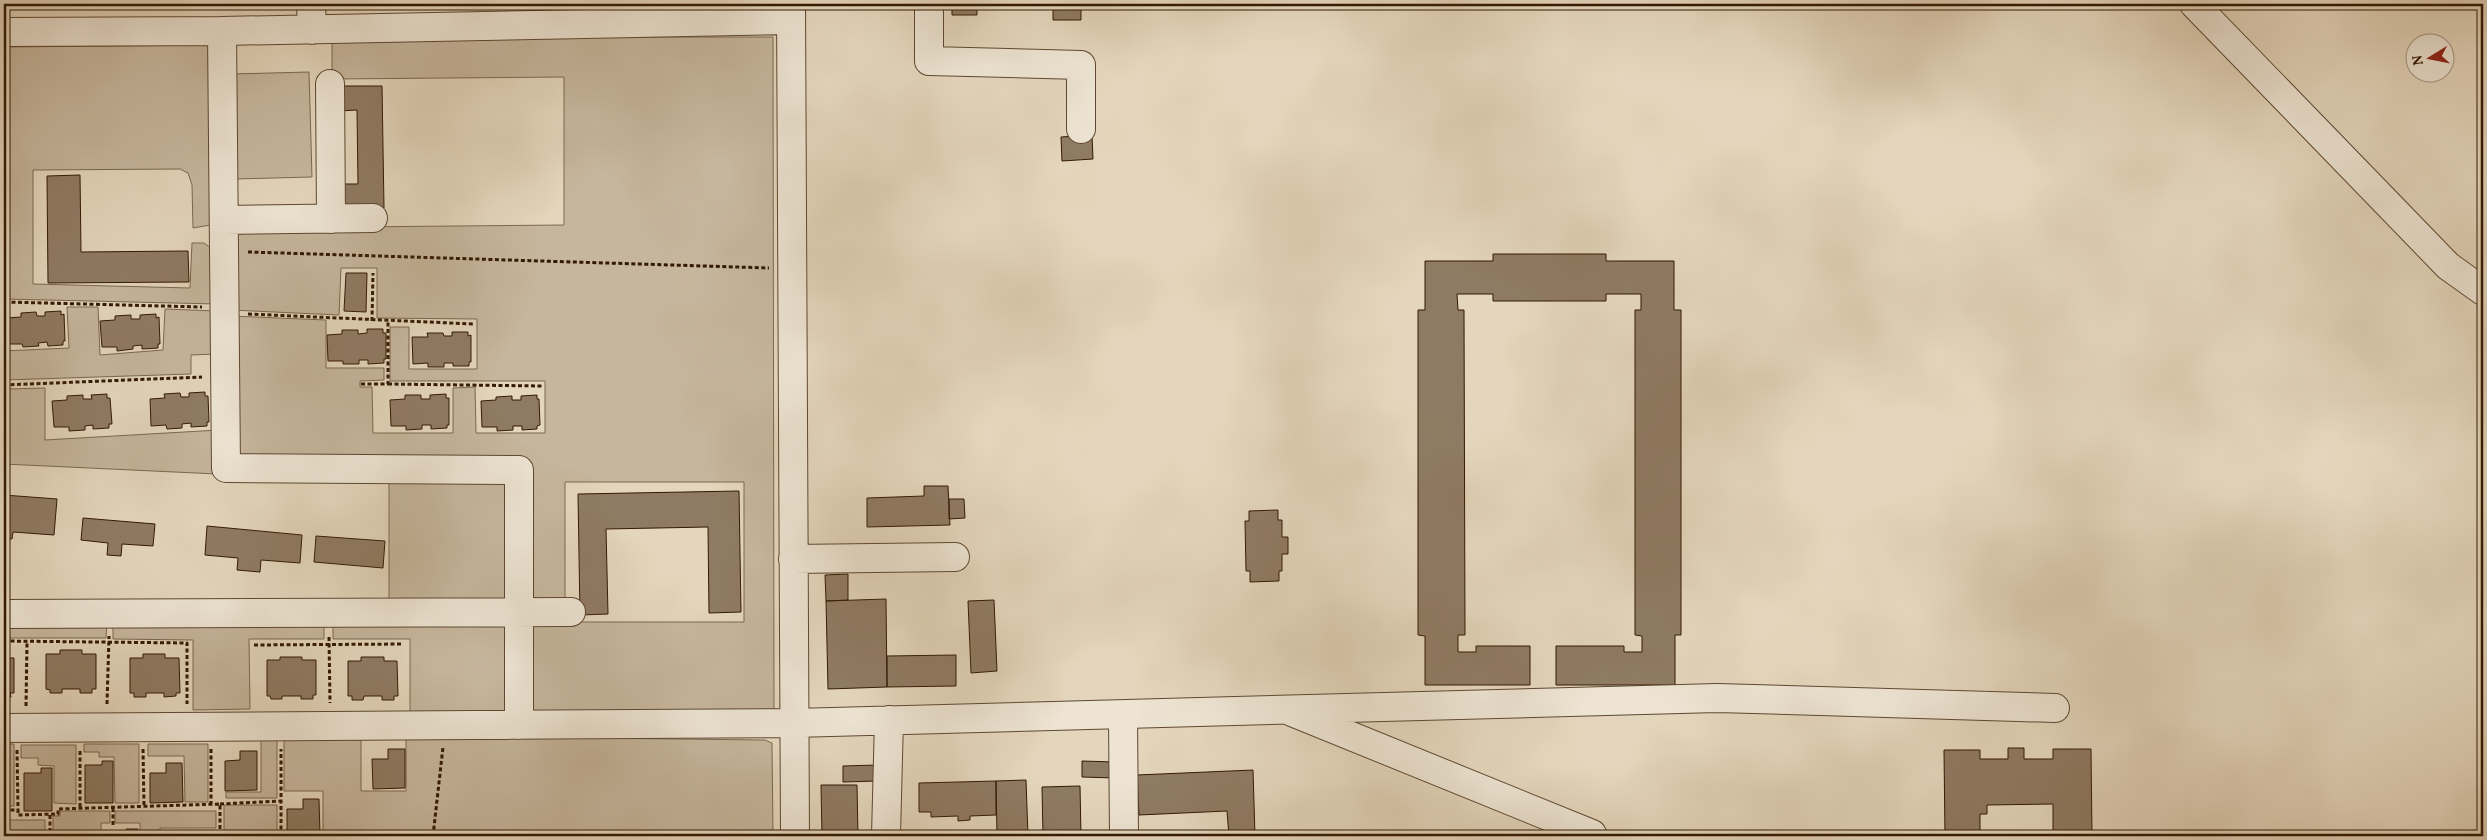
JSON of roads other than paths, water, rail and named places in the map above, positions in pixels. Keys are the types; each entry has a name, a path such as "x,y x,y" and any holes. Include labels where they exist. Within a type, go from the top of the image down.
{"street":[{"path":"458,4 473,26"},
{"path":"929,4 929,61 1081,65 1081,129"},
{"path":"2194,4 2448,266 2483,291"},
{"path":"4,32 222,31 312,17 473,26 791,12 795,836"},
{"path":"222,31 226,468 519,470 519,725"},
{"path":"330,84 331,219"},
{"path":"225,220 373,218"},
{"path":"793,559 955,557"},
{"path":"4,614 571,612"},
{"path":"15,728 794,724 889,720 1123,716 1282,708 1717,698 2055,708"},
{"path":"1282,708 1593,836"},
{"path":"1123,716 1124,836"},
{"path":"886,836 889,720"}]}
